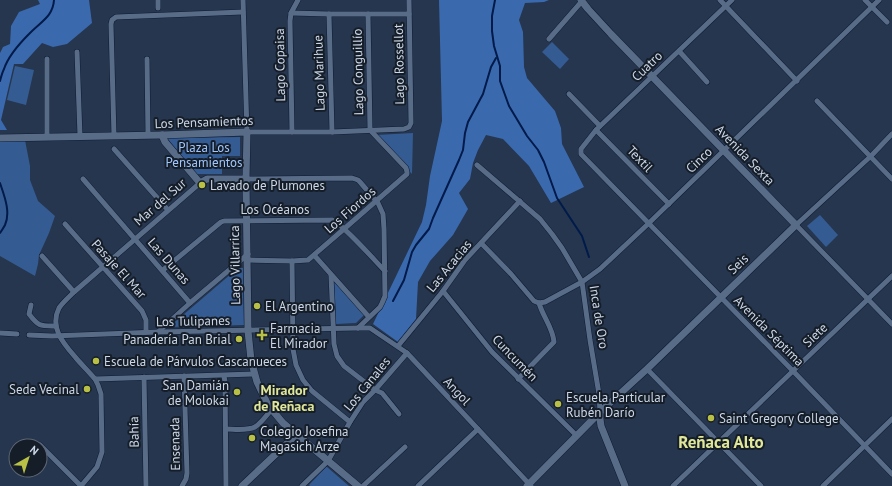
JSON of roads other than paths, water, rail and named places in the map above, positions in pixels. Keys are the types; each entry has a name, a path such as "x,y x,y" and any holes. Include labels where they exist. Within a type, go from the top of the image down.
{"street":[{"path":"158,0 158,8"},
{"name":"Lago Villarrica","path":"243,0 247,132 246,179 248,331 254,374 260,390 271,410 283,423 358,486"},
{"name":"Lago Copaisa","path":"292,132 290,21 291,13 298,0"},
{"name":"Lago Rossellot","path":"409,0 411,123 409,127"},
{"path":"549,39 582,0"},
{"name":"Avenida Sexta","path":"582,0 611,34 892,324"},
{"path":"720,0 797,80"},
{"name":"Cuatro","path":"581,151 598,128 732,0"},
{"path":"865,0 886,22"},
{"name":"Cinco","path":"539,303 545,302 582,282 600,268 669,204 879,0"},
{"path":"114,136 112,20 116,17 243,12"},
{"path":"291,13 409,14"},
{"name":"Lago Marihue","path":"329,14 332,132"},
{"name":"Lago Conguillío","path":"368,14 370,130"},
{"path":"679,51 708,82"},
{"path":"77,52 80,136"},
{"path":"47,59 47,137"},
{"path":"147,59 148,135"},
{"name":"Textil","path":"569,94 598,128 669,204"},
{"path":"817,101 892,179"},
{"name":"Los Pensamientos","path":"0,138 247,132 332,132 404,129 409,127"},
{"name":"Los Fiordos","path":"248,257 292,261 308,260 406,175 406,168 370,130"},
{"name":"Seis","path":"529,485 600,412 647,369 796,225 871,156 892,134"},
{"path":"162,135 164,142 200,183"},
{"path":"114,149 168,210"},
{"name":"Avenida Séptima","path":"581,151 582,156 649,223 892,474"},
{"name":"Inca de Oro","path":"477,165 540,219 562,248 582,282 599,394 601,426 625,486"},
{"name":"Mar del Sur","path":"56,326 56,316 60,307 74,292 168,210 200,183 207,179 352,178 358,180 379,205 383,214 384,229 386,285 384,300 380,307 358,328"},
{"name":"Las Dunas","path":"83,180 190,302"},
{"name":"Las Acacias","path":"398,346 443,291 464,260 520,201"},
{"name":"Los Océanos","path":"163,270 218,224 224,221 332,220 337,222 385,271"},
{"name":"Pasaje El Mar","path":"65,224 142,311 146,320 146,332"},
{"path":"481,243 511,274 534,301 539,303 553,335 554,342 518,379"},
{"path":"314,255 369,317"},
{"path":"42,256 74,292"},
{"path":"158,332 190,302 248,257"},
{"path":"292,261 293,349 299,372 303,380 317,395 350,422"},
{"path":"331,275 334,348 338,359 344,366 375,390 382,393 399,414"},
{"name":"Siete","path":"673,486 892,276"},
{"name":"Cuncumén","path":"443,291 492,352 577,436"},
{"path":"31,305 29,314 36,323 41,326 56,326 64,344 95,379 101,394 102,452 97,468 81,486 48,453"},
{"name":"Los Tulipanes","path":"29,335 358,328"},
{"name":"Angol","path":"358,328 370,328 407,353 529,485"},
{"path":"0,334 17,334"},
{"name":"Los Canales","path":"302,486 328,460 363,402 407,353"},
{"path":"647,369 761,486"},
{"path":"95,379 254,374"},
{"name":"Ensenada","path":"182,486 186,479 187,473 184,376"},
{"path":"224,376 226,486"},
{"name":"Bahía","path":"144,377 146,486"},
{"path":"226,429 254,427 259,424 271,410"},
{"path":"823,486 892,419"},
{"path":"418,486 478,429"},
{"path":"242,486 296,435"},
{"path":"363,486 405,448"}],"waterway":[{"path":"0,81 11,55 33,30 49,15 54,0"},
{"path":"495,0 492,16 492,31 494,46 500,66 500,81 509,106 527,136 538,150 557,198 582,236 589,257"},
{"path":"393,301 404,280 412,252 429,229 459,160 463,150 468,122 483,94 491,67 496,58"},
{"path":"0,183 7,209 7,220 0,233"}],"place":[{"name":"Lavado de Plumones","path":"202,185"},
{"name":"El Argentino","path":"257,306"},
{"name":"Farmacia El Mirador","path":"262,335"},
{"name":"Panadería Pan Brial","path":"239,339"},
{"name":"Escuela de Párvulos Cascanueces","path":"96,361"},
{"name":"Sede Vecinal","path":"87,389"},
{"name":"San Damián de Molokai","path":"237,392"},
{"name":"Escuela Particular Rubén Darío","path":"558,404"},
{"name":"Saint Gregory College","path":"711,418"},
{"name":"Colegio Josefina Magasich Arze","path":"252,438"}],"district":[{"name":"Mirador de Reñaca","path":"284,398"},
{"name":"Reñaca Alto","path":"721,442"}],"park label":[{"name":"Plaza Los Pensamientos","path":"204,154"}]}
